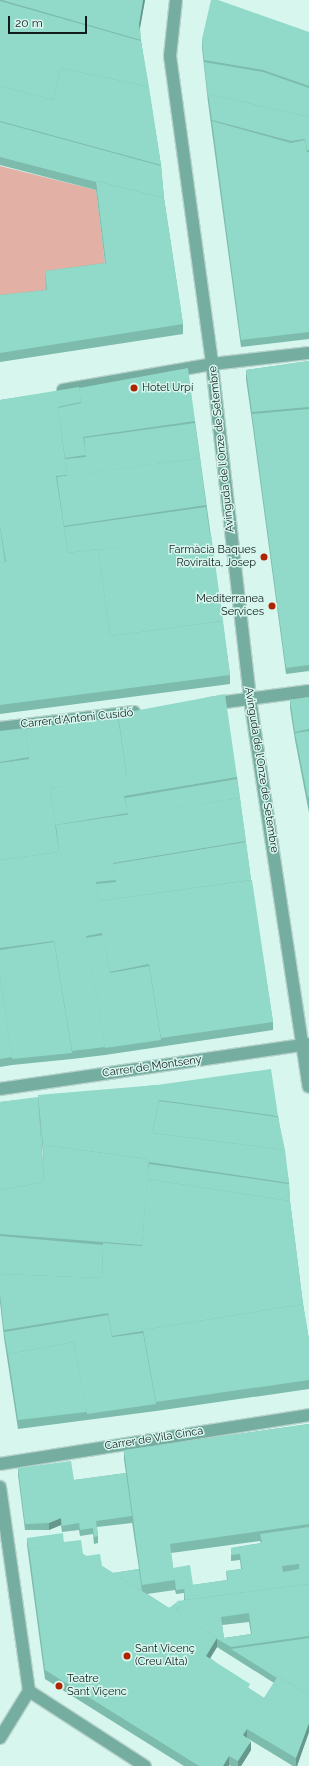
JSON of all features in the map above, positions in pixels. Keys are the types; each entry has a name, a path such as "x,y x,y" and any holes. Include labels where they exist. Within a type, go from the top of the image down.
{"street":[{"name":"Avinguda de l'Onze de Setembre","path":"176,0 170,56 212,364 250,699 306,1044 309,1087"},
{"path":"47,393 212,364 309,353"},
{"path":"196,705 309,691"},
{"name":"Carrer d'Antoni Cusidó","path":"0,728 148,711"},
{"name":"Carrer de Montseny","path":"0,1090 306,1044"},
{"name":"Carrer de Vila Cinca","path":"0,1464 309,1415"},
{"path":"0,1488 29,1691 0,1738"},
{"path":"29,1691 146,1766"}],"shaded area":[{"path":"0,166 96,190 106,272 47,299 0,305"}],"building":[{"path":"2,0 143,0 139,24 141,40"},
{"path":"211,0 218,0 309,32 309,86 263,70 204,60 202,39"},
{"path":"0,1 141,41 149,87 61,68 53,100 0,86"},
{"path":"204,62 263,72 309,88 309,117 208,94 208,96"},
{"path":"61,68 149,87 161,165 0,121 0,86 53,100"},
{"path":"208,94 309,117 309,150 307,150 305,139 291,141 212,120"},
{"path":"212,121 291,143 305,140 307,152 309,152 309,332 241,340"},
{"path":"0,122 161,166 164,198 0,157"},
{"path":"96,181 164,198 183,324 0,353 0,295 47,290 45,271 106,263"},
{"path":"309,361 309,407 252,412 246,370"},
{"path":"188,368 195,421 83,437 86,455 65,458 58,408 81,403 79,388"},
{"path":"79,387 81,402 58,407 67,475 56,476 68,553 98,549 110,636 223,621 230,675 0,705 0,563 6,562 0,527 0,400"},
{"path":"309,409 309,665 286,668 252,414"},
{"path":"195,423 200,458 67,476 65,459 86,457 84,438"},
{"path":"200,458 206,505 64,526 57,477"},
{"path":"206,507 210,535 68,553 64,527"},
{"path":"0,528 5,562 0,563"},
{"path":"211,534 223,621 110,636 98,550"},
{"path":"225,694 237,777 124,796 128,813 55,825 50,788 127,777 118,714"},
{"path":"309,697 309,729 295,732 290,700"},
{"path":"118,717 127,778 50,788 59,852 0,860 0,763 29,759 25,729"},
{"path":"25,728 29,757 0,762 0,731"},
{"path":"309,731 309,796 308,799 295,733"},
{"path":"237,779 240,798 128,815 125,798"},
{"path":"240,798 246,841 113,863 116,880 96,882 99,901 252,880 273,1022 161,1038 149,964 110,972 102,933 86,936 105,1047 72,1051 54,941 0,948 0,860 59,852 56,825"},
{"path":"246,842 251,880 99,901 96,884 116,882 113,864"},
{"path":"103,935 110,973 149,966 161,1040 105,1048 86,938"},
{"path":"54,942 72,1053 12,1059 0,975 0,950"},
{"path":"0,975 12,1057 0,1059"},
{"path":"271,1069 278,1116 159,1100 152,1133 285,1150 289,1183 149,1162 149,1159 43,1146 38,1095 157,1085"},
{"path":"38,1097 44,1182 0,1190 0,1102"},
{"path":"159,1101 278,1117 285,1150 152,1133"},
{"path":"43,1145 149,1159 142,1245 0,1234 0,1190 44,1182"},
{"path":"149,1164 289,1184 290,1201 147,1179"},
{"path":"147,1179 290,1201 303,1304 112,1336 108,1313 4,1330 0,1294 0,1274 102,1278 103,1243 142,1246"},
{"path":"0,1236 103,1245 102,1278 0,1274"},
{"path":"303,1304 309,1340 309,1380 156,1402 143,1330"},
{"path":"108,1315 112,1337 143,1333 156,1404 87,1414 74,1342 8,1355 4,1332"},
{"path":"74,1342 87,1412 18,1420 8,1354"},
{"path":"309,1424 309,1524 170,1544 175,1580 142,1585 124,1450"},
{"path":"71,1461 74,1480 126,1473 132,1516 96,1521 98,1536 94,1537 93,1528 80,1530 79,1523 62,1526 61,1518 49,1523 25,1524 18,1468"},
{"path":"309,1527 309,1584 185,1600 184,1586 228,1580 226,1571 242,1569 240,1554 231,1555 231,1548 262,1543 260,1534","holes":["299,1564 299,1569 283,1572 282,1566"]},
{"path":"63,1533 64,1545 29,1549 29,1552 27,1538"},
{"path":"81,1540 83,1554 67,1544 64,1545 64,1542"},
{"name":"Sant Vicenç (Creu Alta)","path":"67,1544 217,1638 206,1656 250,1684 248,1688 264,1698 278,1676 309,1695 309,1723 296,1758 247,1729 243,1735 251,1741 238,1761 229,1756 223,1766 199,1766 45,1670 29,1549"},
{"path":"100,1554 102,1566 86,1556"},
{"path":"190,1565 193,1585 184,1586 184,1589 176,1590 173,1568"},
{"path":"139,1569 142,1591 113,1573"},
{"path":"309,1584 309,1636 231,1647 178,1614 177,1601","holes":["249,1613 252,1634 224,1638 221,1617"]},
{"path":"177,1602 177,1606 178,1614 169,1608"},
{"path":"309,1638 309,1695 278,1676 277,1678 231,1649"}],"place":[{"name":"Hotel Urpí","path":"134,388"},
{"name":"Farmàcia Baques Roviralta, Josep","path":"264,557"},
{"name":"Mediterranea Services","path":"272,606"},
{"name":"Sant Vicenç (Creu Alta)","path":"127,1656"},
{"name":"Teatre Sant Viçenc","path":"59,1686"}]}
